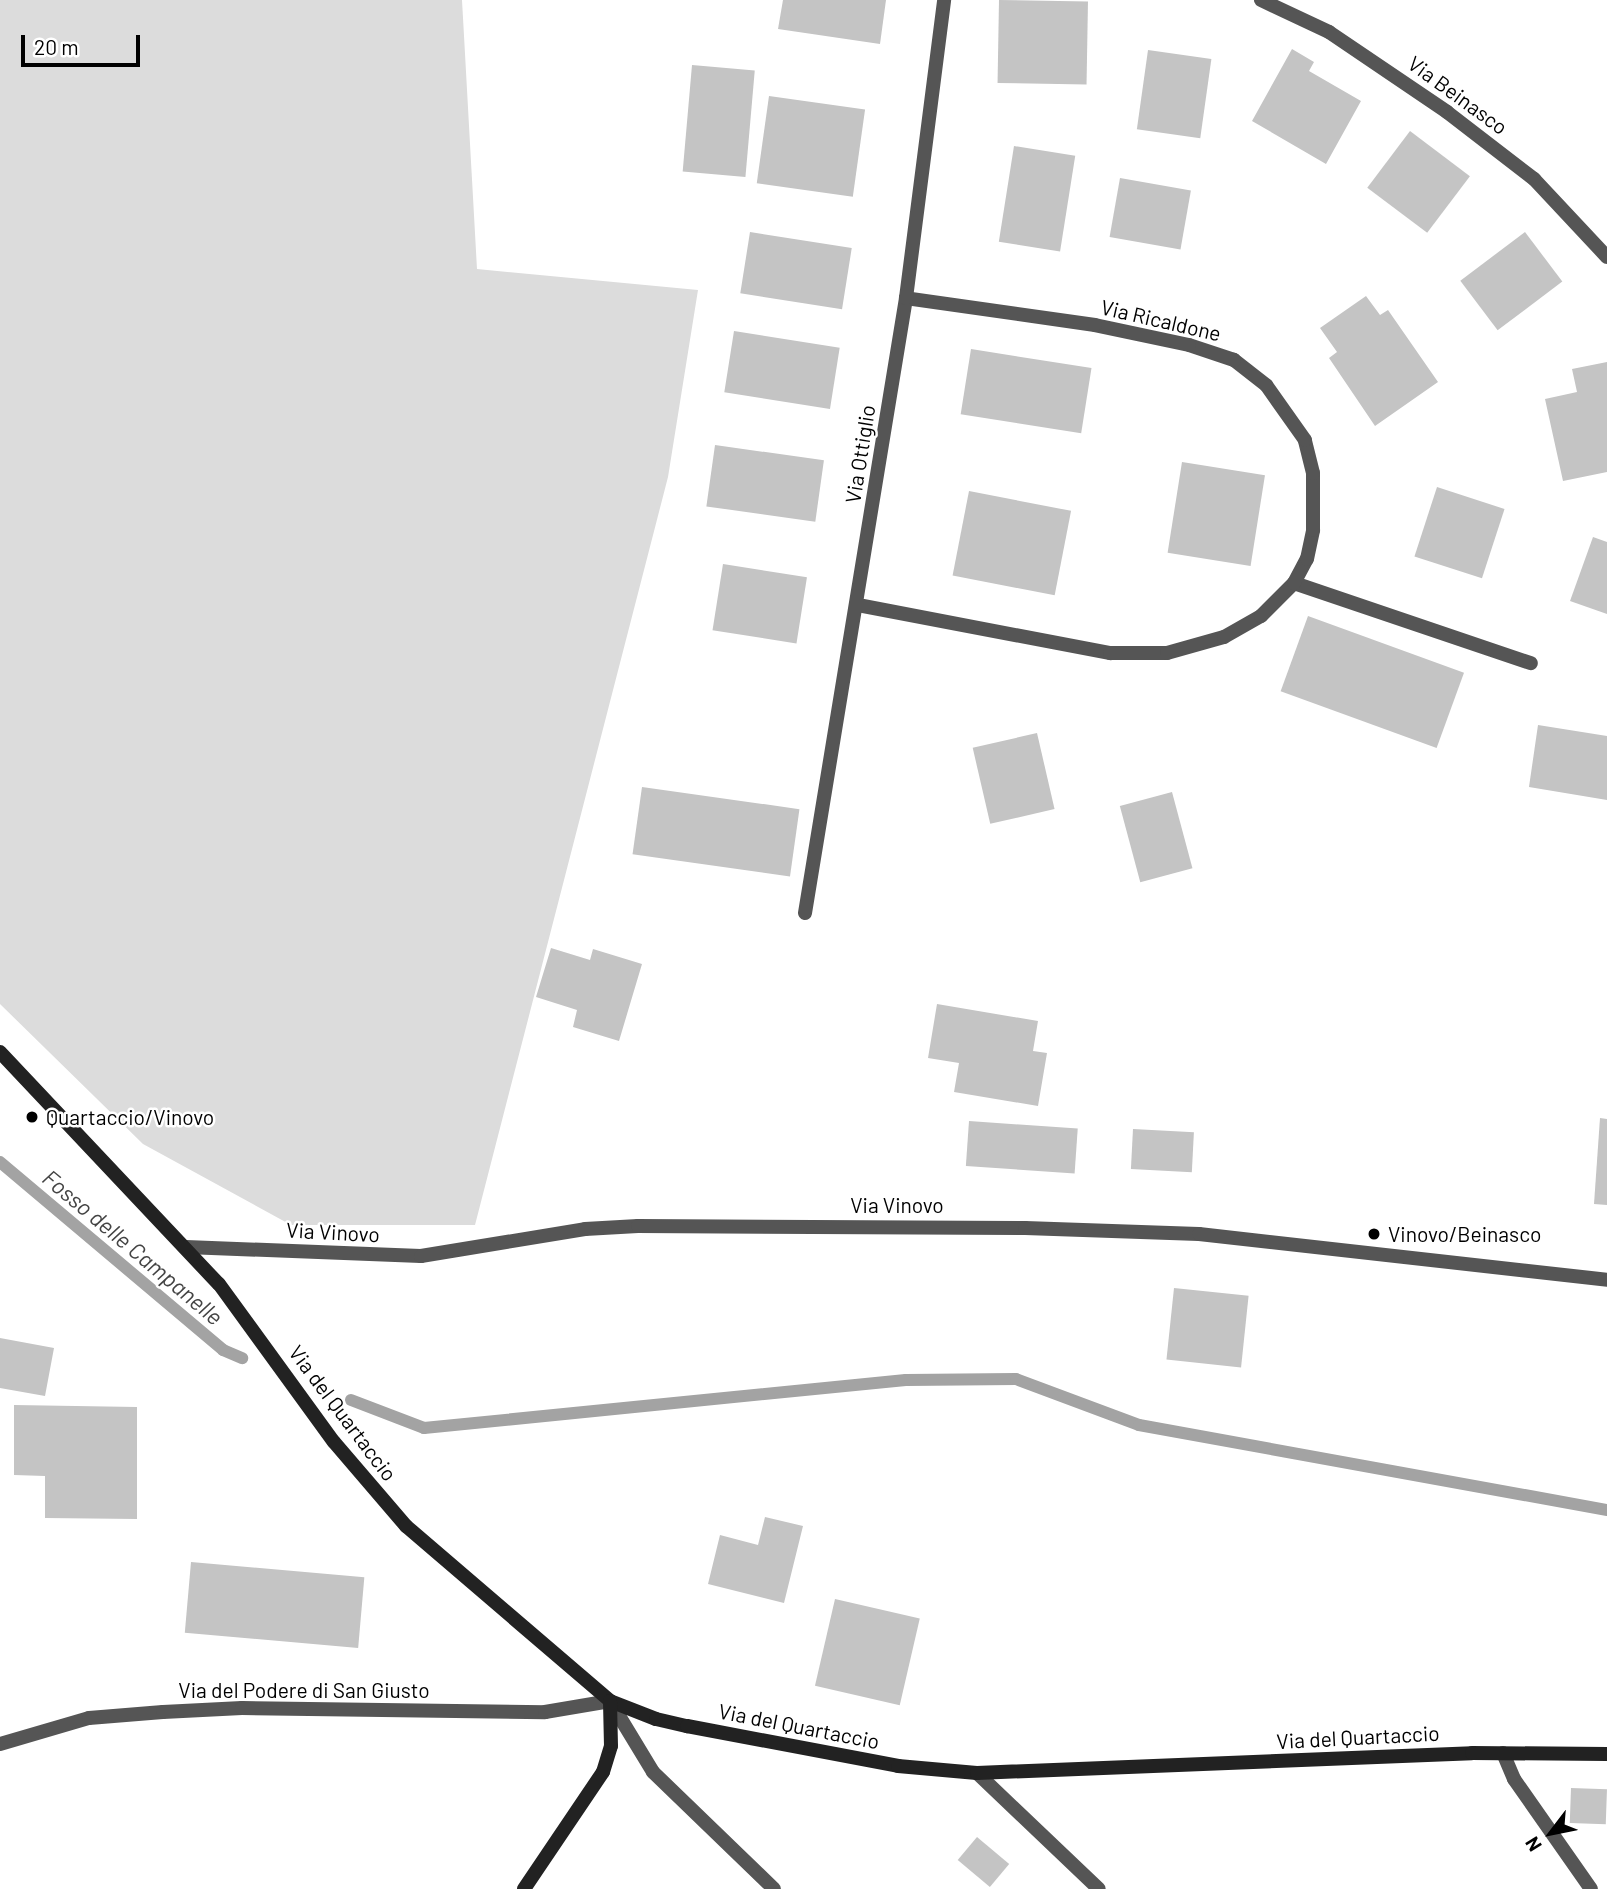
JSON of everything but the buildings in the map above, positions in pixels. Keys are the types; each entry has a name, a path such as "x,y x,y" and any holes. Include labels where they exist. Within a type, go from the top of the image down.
{"street":[{"name":"Via Ottiglio","path":"805,913 858,606 906,298 944,0"},
{"name":"Via Beinasco","path":"1261,0 1329,32 1467,127 1534,179 1607,257"},
{"name":"Via Ricaldone","path":"858,606 1100,652 1150,655 1203,644 1245,627 1294,583 1307,559 1313,530 1313,473 1305,440 1294,419 1251,371 1189,345 1095,326 906,298"},
{"path":"1294,583 1531,663"},
{"name":"Via del Quartaccio","path":"0,1052 186,1247 241,1312 334,1442 385,1503 610,1701 667,1721 898,1766 977,1773 1503,1753 1607,1754"},
{"name":"Via Vinovo","path":"186,1247 421,1256 585,1229 638,1226 1026,1228 1199,1234 1607,1280"},
{"path":"524,1889 603,1772 611,1746 610,1701"},
{"path":"610,1701 653,1772 775,1889"},
{"name":"Via del Podere di San Giusto","path":"0,1744 79,1720 163,1712 242,1708 545,1712 610,1701"},
{"path":"1503,1753 1514,1779 1590,1888 1607,1888"},
{"path":"977,1773 1099,1889"}],"shaded area":[{"path":"0,0 462,0 477,269 698,290 668,477 475,1225 291,1225 143,1144 0,1004"}],"waterway":[{"name":"Fosso delle Campanelle","path":"0,1162 223,1350 242,1358"},
{"path":"351,1400 424,1428 906,1380 1016,1379 1139,1425 1607,1510"}],"place":[{"name":"Quartaccio/Vinovo","path":"32,1117"},
{"name":"Vinovo/Beinasco","path":"1374,1234"}]}
